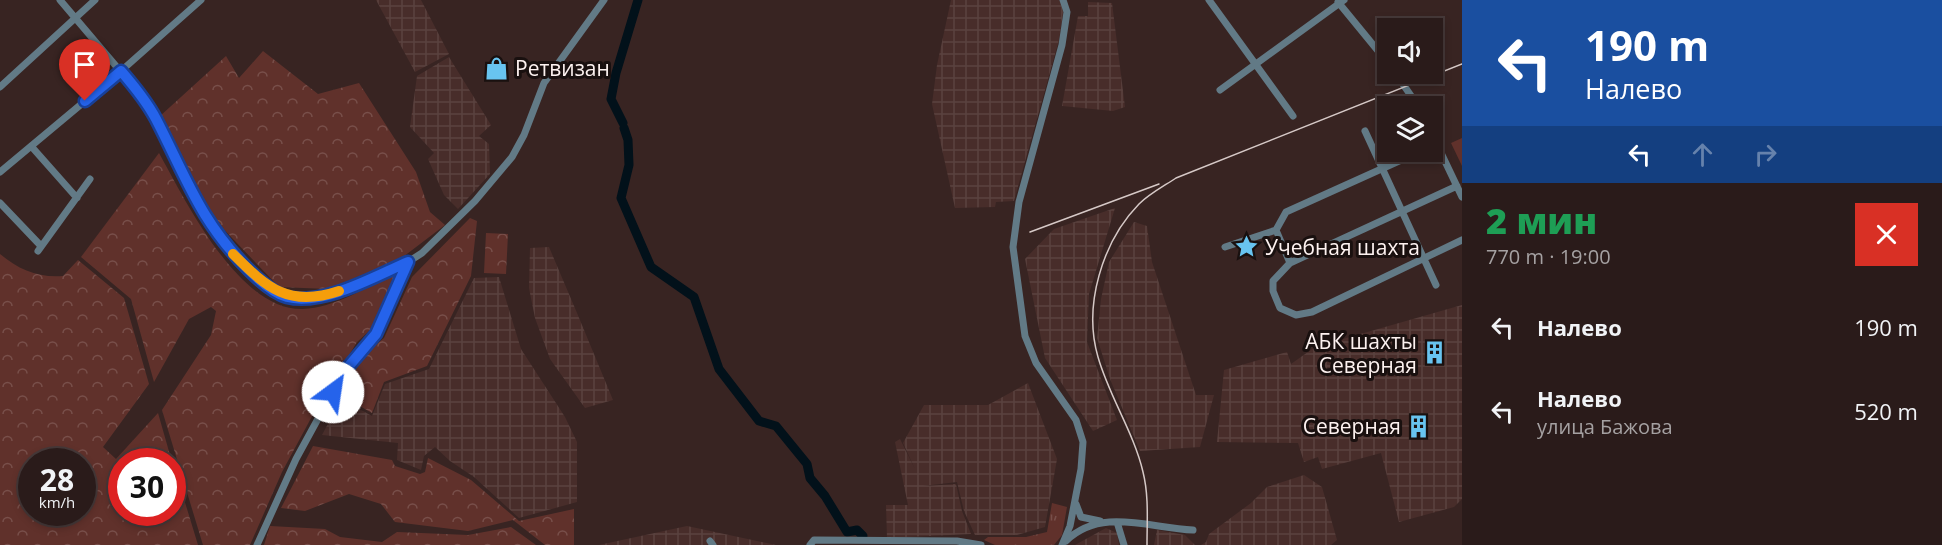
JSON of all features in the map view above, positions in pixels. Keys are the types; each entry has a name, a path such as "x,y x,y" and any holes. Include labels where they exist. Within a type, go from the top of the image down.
{"street":[{"path":"60,0 138,92 157,121 198,207 216,234 257,278 286,297 337,293 408,262 422,253 501,172 524,135 544,83 604,0"},
{"path":"0,87 95,0"},
{"path":"1,171 121,71 201,0"},
{"path":"1063,0 1067,12 1062,45 1019,202 1013,247 1025,336 1036,363 1081,432 1083,458 1075,502 1063,544"},
{"path":"1209,0 1293,116"},
{"path":"1220,90 1340,1 1377,49"},
{"path":"1365,131 1436,285"},
{"path":"31,146 77,198"},
{"path":"1443,159 1462,197"},
{"path":"1225,247 1276,230 1286,212 1396,162"},
{"path":"0,203 40,249 90,179"},
{"path":"1457,186 1290,263 1273,281 1274,291 1281,308 1296,315 1312,312 1462,240"},
{"path":"1276,230 1290,263"},
{"path":"257,545 296,459 343,373 376,334 408,262"},
{"path":"1075,502 1081,517 1193,531"},
{"path":"1063,544 1078,529 1100,521"},
{"path":"1117,522 1124,545"},
{"path":"810,545 814,540 823,543 957,541 981,545"}],"shaded area":[{"path":"376,0 421,0 449,54 415,72"},
{"path":"951,0 1060,0 1063,12 1059,40 1014,201 996,202 995,207 955,208 932,104 937,65"},
{"path":"1088,2 1112,3 1125,107 1113,111 1062,106 1078,16 1088,16"},
{"path":"449,57 491,125 479,136 489,144 490,174 458,209 444,195 428,159 434,153 410,127 417,76"},
{"path":"1115,208 1089,294 1087,342 1117,420 1093,431 1045,358 1025,259 1054,229"},
{"path":"1134,222 1147,226 1152,262 1196,395 1214,395 1200,447 1140,451 1110,379 1097,338 1101,299 1109,262"},
{"path":"549,247 613,400 585,408 550,359 535,318 529,288 530,248"},
{"path":"499,277 521,349 565,417 577,442 577,502 519,518 474,477 450,461 435,447 424,456 421,470 397,460 398,443 322,435 341,399 372,416 385,384 429,369 474,278"},
{"path":"1462,305 1462,499 1454,507 1399,522 1381,453 1322,469 1318,457 1304,462 1298,443 1217,442 1224,370 1287,352 1291,364 1315,347"},
{"path":"1028,383 1057,459 1045,527 1017,535 975,535 964,511 957,482 923,486 956,484 962,511 971,534 887,538 886,505 908,505 895,442 900,439 915,469 903,443 924,405 988,405"},
{"path":"1304,475 1322,487 1337,540 1331,545 1201,545 1206,542 1209,534 1251,503 1267,487"},
{"path":"687,526 776,545 599,545"},
{"path":"1106,528 1117,533 1119,545 1075,545"},
{"path":"1157,530 1185,535 1195,545 1154,545"}],"green space":[{"path":"263,51 318,94 359,83 416,172 430,212 445,225 399,260 328,289 279,287 211,216 159,117 226,56 239,78"},
{"path":"1462,138 1462,166 1451,143"},
{"path":"159,153 199,224 236,273 257,292 280,305 303,309 315,308 350,296 394,275 398,278 376,325 357,342 310,420 282,472 250,545 203,545 186,489 186,448 174,448 162,410 211,335 216,311 211,307 189,319 154,382 131,299 81,257"},
{"path":"470,218 477,221 471,276 427,366 384,382 372,413 342,396 350,374 365,354 384,338 412,277"},
{"path":"486,233 508,234 506,274 484,273"},
{"path":"0,254 22,269 46,276 63,276 78,260 124,298 149,384 103,447 108,452 108,526 186,526 186,506 198,545 0,545"},
{"path":"158,413 168,448 126,448"},
{"path":"313,446 392,460 395,466 420,474 425,472 428,458 471,480 519,521 574,509 574,545 545,545 513,520 468,531 395,522 381,504 349,494 305,511 281,508"},
{"path":"1052,503 1067,507 1062,535 1054,545 995,545 984,540 988,537 1026,537 1047,532"},
{"path":"270,526 325,529 340,537 382,542 397,532 468,535 511,527 536,545 264,545"}],"waterway":[{"path":"623,123 611,99 616,73 638,0"},
{"path":"624,128 628,140 629,165 621,198 651,267 694,297 719,369 759,421 776,426 807,464 810,478 825,496 847,532 857,530 863,536"}],"railway":[{"path":"1147,545 1147,499 1143,472 1134,443 1108,386 1094,337 1093,317 1099,276 1106,256 1126,219 1143,200 1176,178 1462,64"},
{"path":"1030,232 1159,184"}],"slow traffic":[{"path":"233,254 257,278 286,297 339,291"}],"place":[{"name":"Ретвизан","path":"497,68"},
{"name":"Учебная шахта","path":"1247,247"},
{"name":"АБК шахты Северная","path":"1435,353"},
{"name":"Северная","path":"1419,426"}],"route":[{"path":"85,101 121,71 157,121 198,207 216,234 257,278 286,297 337,293 408,262 376,334 343,373 333,392"}]}
